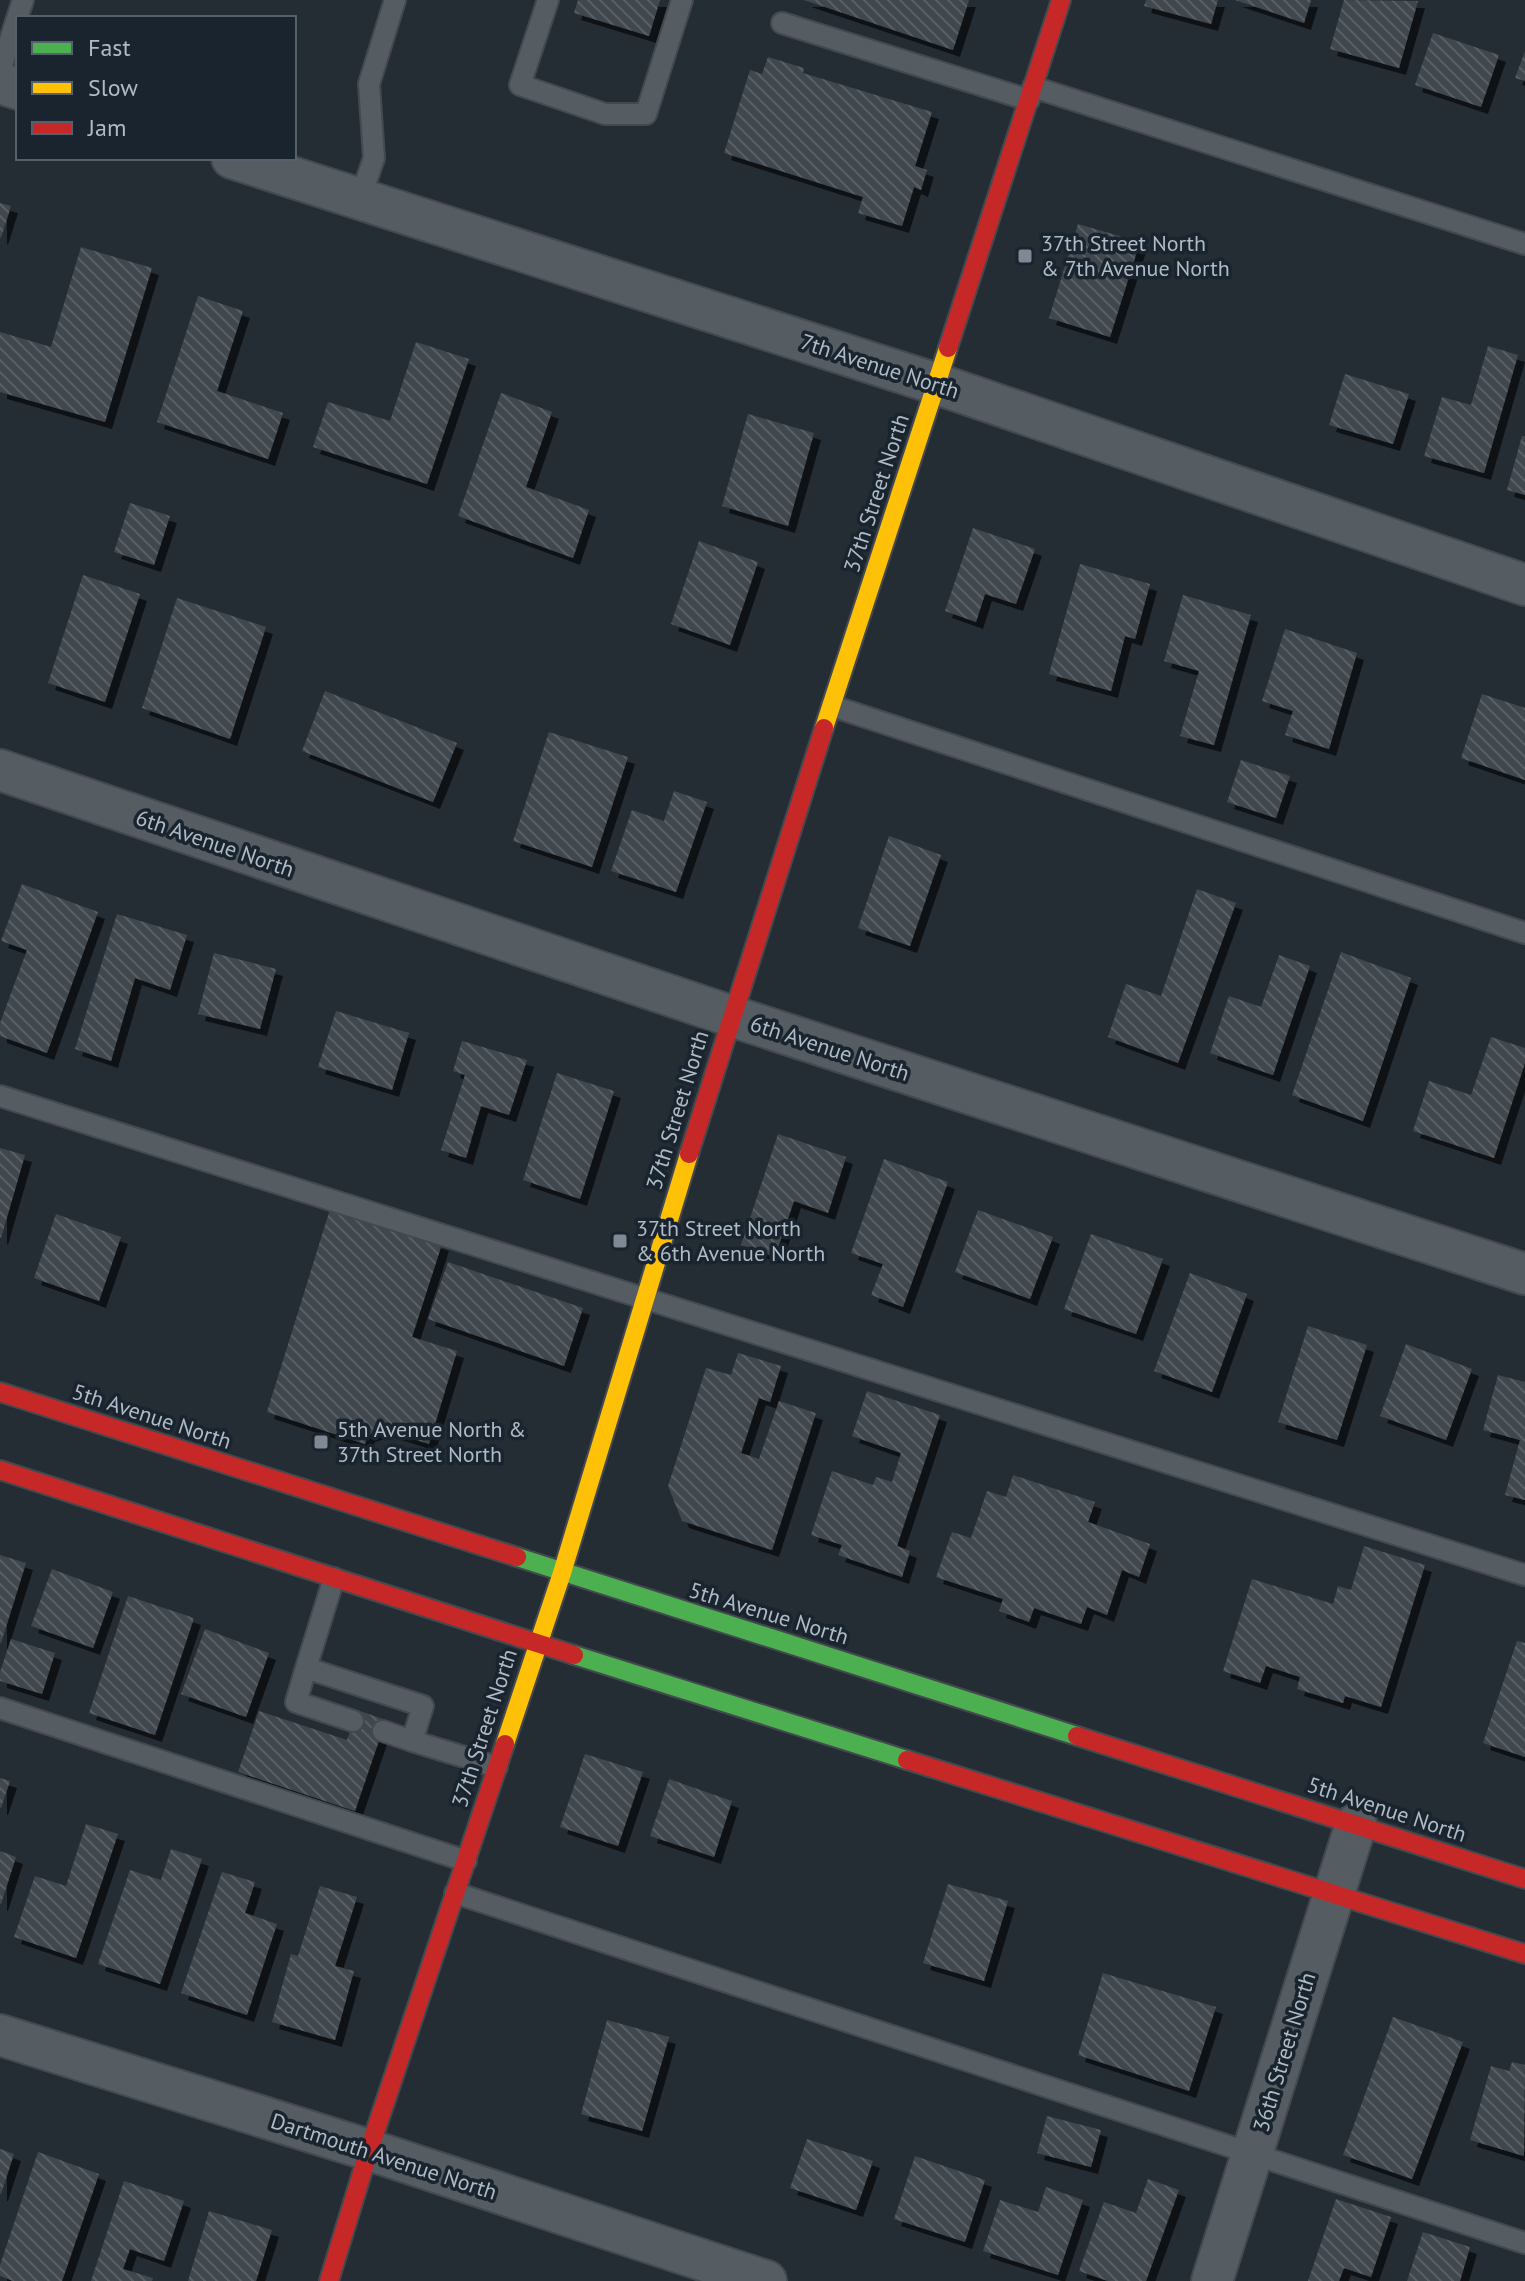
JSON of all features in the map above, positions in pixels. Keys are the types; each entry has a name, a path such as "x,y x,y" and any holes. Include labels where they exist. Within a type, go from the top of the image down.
{"main road":[{"name":"37th Street North","path":"329,2281 369,2150 562,1573 731,1016 1061,0"},
{"name":"5th Avenue North","path":"0,1392 1525,1879"},
{"path":"0,1470 538,1644 1525,1954"}],"street":[{"name":"7th Avenue North","path":"238,160 937,384 1525,585"},
{"name":"6th Avenue North","path":"0,770 731,1016 1525,1274"},
{"name":"36th Street North","path":"1212,2281 1356,1824"},
{"name":"Dartmouth Avenue North","path":"0,2035 369,2150 766,2281"}],"lane":[{"path":"360,199 374,158 369,84 395,0"},
{"path":"548,0 520,85 605,114 646,114 682,0"},
{"path":"0,71 16,22"},
{"path":"782,23 1031,93 1525,244"},
{"path":"832,706 1525,933"},
{"path":"0,1096 1525,1575"},
{"path":"334,1578 296,1702 353,1721"},
{"path":"306,1668 423,1706 412,1741"},
{"path":"0,1708 466,1861"},
{"path":"383,1731 497,1767"},
{"path":"455,1893 1525,2243"}],"building":[{"path":"578,0 660,0 649,36 574,13"},
{"path":"804,0 969,0 953,50"},
{"path":"1146,0 1218,0 1211,24 1144,6"},
{"path":"1235,0 1311,0 1304,23"},
{"path":"1344,0 1418,1 1399,68 1330,49"},
{"path":"1433,33 1499,55 1481,107 1415,85"},
{"path":"1525,51 1525,81 1515,78"},
{"path":"768,57 804,68 803,73 932,112 915,166 927,170 921,190 914,187 902,226 858,213 863,197 724,153 750,70 762,74"},
{"path":"0,203 11,206 1,238 0,237"},
{"path":"1078,224 1140,242 1110,337 1049,318"},
{"path":"81,247 152,268 105,422 0,392 0,332 51,347"},
{"path":"198,296 243,311 217,391 283,413 268,459 157,422"},
{"path":"416,342 469,359 427,484 313,447 328,402 390,421"},
{"path":"1488,346 1518,355 1484,473 1424,456 1442,397 1471,405"},
{"path":"1345,374 1409,394 1393,444 1329,425"},
{"path":"501,393 552,412 526,487 589,510 573,558 458,516"},
{"path":"748,414 814,433 788,526 722,506"},
{"path":"1522,436 1525,436 1525,495 1507,490"},
{"path":"130,503 170,516 154,565 114,552"},
{"path":"973,528 1035,549 1016,604 985,594 976,622 945,611"},
{"path":"699,541 758,562 730,645 671,624"},
{"path":"1080,564 1150,584 1135,639 1125,636 1111,691 1049,674"},
{"path":"83,575 140,594 105,702 48,683"},
{"path":"1183,595 1251,615 1214,745 1180,736 1199,671 1164,661"},
{"path":"177,598 266,627 230,739 142,708"},
{"path":"1285,629 1357,653 1329,749 1285,735 1293,711 1262,701"},
{"path":"325,691 457,743 433,802 302,751"},
{"path":"1482,694 1525,708 1525,780 1461,758"},
{"path":"549,732 628,757 592,867 513,841"},
{"path":"1241,760 1290,776 1276,818 1227,802"},
{"path":"674,791 707,802 676,892 611,871 632,810 664,821"},
{"path":"889,836 941,855 910,946 858,928"},
{"path":"22,884 98,912 47,1053 0,1036 0,1023 27,950 1,941"},
{"path":"1197,889 1236,903 1178,1063 1108,1037 1126,984 1161,996"},
{"path":"117,914 187,935 170,990 135,978 111,1061 75,1049"},
{"path":"1341,952 1411,978 1363,1121 1292,1095"},
{"path":"214,953 276,969 260,1029 198,1014"},
{"path":"1279,955 1310,966 1273,1075 1210,1053 1229,996 1261,1007"},
{"path":"336,1011 409,1033 392,1090 318,1067"},
{"path":"1491,1037 1525,1048 1525,1063 1494,1158 1413,1131 1429,1081 1471,1095"},
{"path":"462,1041 527,1060 509,1115 481,1106 466,1158 441,1150 465,1075 453,1071"},
{"path":"557,1073 614,1091 580,1199 523,1180"},
{"path":"778,1134 846,1157 828,1213 794,1201 775,1257 741,1245"},
{"path":"0,1148 25,1155 1,1238 0,1237"},
{"path":"884,1159 948,1182 903,1307 871,1295 883,1264 851,1253"},
{"path":"331,1206 442,1244 412,1337 457,1351 429,1444 385,1430 368,1435 365,1444 267,1412"},
{"path":"978,1210 1053,1237 1030,1299 955,1272"},
{"path":"56,1214 121,1237 99,1301 34,1278"},
{"path":"1091,1234 1163,1259 1136,1334 1064,1309"},
{"path":"448,1262 583,1308 564,1366 428,1319"},
{"path":"1190,1273 1247,1294 1212,1392 1154,1371"},
{"path":"1308,1326 1367,1345 1337,1440 1278,1422"},
{"path":"1406,1344 1472,1369 1446,1440 1380,1416"},
{"path":"738,1353 781,1366 770,1402 759,1398 741,1453 759,1459 779,1401 816,1413 772,1550 682,1521 668,1486 706,1368 731,1375"},
{"path":"1498,1375 1525,1382 1525,1500 1505,1495 1520,1440 1483,1430"},
{"path":"867,1391 940,1415 897,1546 910,1551 902,1577 838,1555 842,1545 811,1535 832,1471 873,1485 876,1477 892,1482 901,1453 852,1436"},
{"path":"1013,1475 1095,1502 1088,1522 1150,1544 1139,1577 1122,1570 1107,1615 1087,1607 1081,1624 1034,1608 1029,1622 999,1611 1003,1599 936,1577 952,1532 971,1538 987,1491 1006,1497"},
{"path":"1364,1546 1425,1565 1381,1707 1345,1696 1343,1703 1297,1689 1300,1677 1266,1666 1260,1683 1223,1671 1252,1579 1333,1604 1338,1586 1351,1590"},
{"path":"0,1555 26,1563 1,1643 0,1643"},
{"path":"52,1569 113,1592 93,1648 31,1626"},
{"path":"128,1596 194,1618 155,1735 89,1713"},
{"path":"205,1629 269,1653 246,1717 181,1694"},
{"path":"11,1639 55,1653 42,1694 0,1681"},
{"path":"1517,1641 1525,1643 1525,1757 1483,1743"},
{"path":"357,1710 386,1720 355,1811 238,1772 259,1711 347,1740"},
{"path":"585,1754 643,1772 618,1846 560,1827"},
{"path":"0,1778 10,1781 1,1808 0,1808"},
{"path":"669,1779 732,1801 714,1857 650,1836"},
{"path":"86,1824 118,1834 76,1958 14,1937 35,1876 66,1886"},
{"path":"171,1849 202,1859 160,1984 98,1964 130,1870 161,1880"},
{"path":"0,1851 16,1857 1,1904 0,1904"},
{"path":"222,1872 255,1882 245,1913 277,1924 247,2015 181,1993"},
{"path":"948,1884 1008,1901 984,1981 923,1963"},
{"path":"320,1886 357,1897 335,1966 354,1971 335,2040 272,2022 291,1954 298,1956"},
{"path":"1103,1973 1216,2007 1189,2091 1078,2055"},
{"path":"1393,2017 1463,2042 1412,2179 1343,2155"},
{"path":"607,2020 669,2037 642,2131 581,2114"},
{"path":"1512,2062 1525,2065 1524,2156 1470,2140 1491,2066 1509,2071"},
{"path":"1047,2116 1101,2130 1091,2167 1037,2153"},
{"path":"807,2139 873,2161 856,2210 790,2188"},
{"path":"0,2149 14,2154 1,2194 0,2194"},
{"path":"38,2152 99,2174 62,2281 13,2281 0,2276 0,2265"},
{"path":"915,2156 985,2180 965,2242 894,2219"},
{"path":"1148,2179 1179,2190 1146,2281 1108,2281 1079,2271 1104,2202 1136,2213"},
{"path":"124,2181 184,2201 164,2261 130,2249 123,2269 153,2278 152,2281 91,2281"},
{"path":"1046,2187 1083,2200 1058,2275 983,2251 1000,2200 1038,2212"},
{"path":"1336,2199 1391,2217 1371,2277 1344,2268 1339,2281 1308,2281"},
{"path":"209,2211 272,2230 256,2281 188,2281"},
{"path":"1423,2232 1470,2247 1460,2281 1407,2281"}],"traffic: fast":[{"path":"517,1557 1077,1736"},
{"path":"574,1655 907,1760"}],"traffic: slow":[{"path":"824,728 948,348"},
{"path":"505,1744 562,1573 689,1154"}],"traffic: jam":[{"path":"948,348 1061,0"},
{"path":"689,1154 824,728"},
{"path":"0,1392 517,1557"},
{"path":"0,1470 574,1655"},
{"path":"1077,1736 1525,1879"},
{"path":"329,2281 369,2150 505,1744"},
{"path":"907,1760 1525,1954"}],"place":[{"name":"37th Street North & 7th Avenue North","path":"1025,256"},
{"name":"37th Street North & 6th Avenue North","path":"620,1241"},
{"name":"5th Avenue North & 37th Street North","path":"321,1442"}]}
